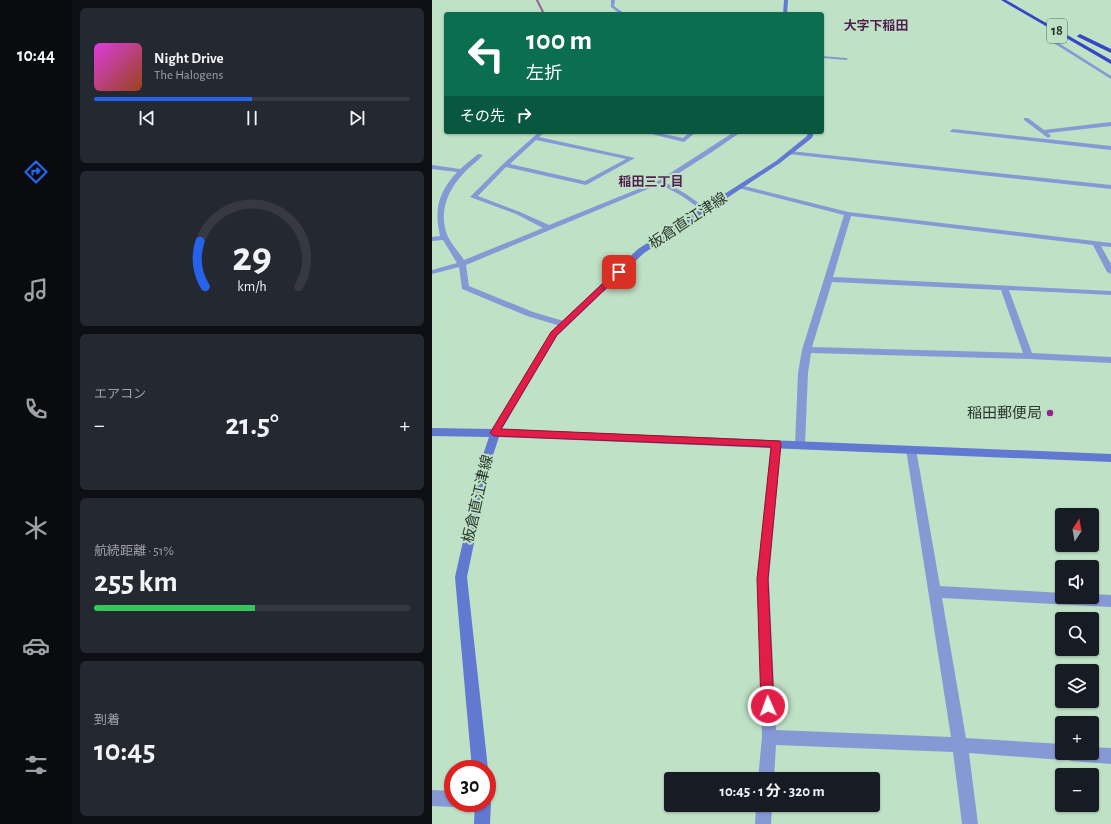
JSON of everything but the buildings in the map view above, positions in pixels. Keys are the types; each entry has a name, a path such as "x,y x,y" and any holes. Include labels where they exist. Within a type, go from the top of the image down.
{"highway":[{"name":"18","path":"1003,0 1111,62"},
{"name":"18","path":"1014,0 1111,55"},
{"name":"18","path":"1057,25 1111,51"},
{"path":"1102,57 1111,67"}],"main road":[{"path":"785,12 786,0"},
{"name":"板倉直江津線","path":"479,760 461,577 486,461 494,433 554,334 564,324 642,251 790,153 810,137 811,134"},
{"path":"432,432 912,449 1111,458"},
{"path":"482,824 483,812"}],"street":[{"path":"612,0 612,6 620,12"},
{"path":"1054,41 1111,78"},
{"path":"824,57 846,60"},
{"path":"1026,119 1058,143"},
{"path":"1044,132 1111,124"},
{"path":"953,131 1111,148"},
{"path":"539,134 473,197 518,213 550,228"},
{"path":"656,134 684,140 691,134"},
{"path":"432,272 461,264 660,182 735,134"},
{"path":"505,165 586,183 632,158 534,138"},
{"path":"790,153 1111,187"},
{"path":"480,155 460,171 439,193 438,221 445,238 461,264 465,287 530,314 564,324"},
{"path":"432,167 460,171"},
{"path":"660,182 684,195 705,210"},
{"path":"740,187 848,214 1111,245"},
{"path":"800,445 803,373 807,350 823,291 829,279 829,273 848,214"},
{"path":"432,239 445,238"},
{"path":"1096,243 1111,272"},
{"path":"829,279 1111,294"},
{"path":"1004,288 1029,356"},
{"path":"807,350 1029,356 1111,360"},
{"path":"766,772 769,737 763,579 776,444"},
{"path":"912,449 960,745 970,824"},
{"path":"935,592 1111,601"},
{"path":"769,737 960,745 1055,752"},
{"path":"1099,755 1111,756"},
{"path":"432,798 444,799"},
{"path":"763,824 764,812"}],"waterway":[{"path":"537,0 543,12"}],"place":[{"name":"稲田郵便局","path":"1050,413"}],"district":[{"name":"大字下稲田","path":"876,26"},
{"name":"稲田三丁目","path":"651,182"}],"route":[{"path":"619,272 554,334 494,433 776,444 763,579 768,706"}]}
